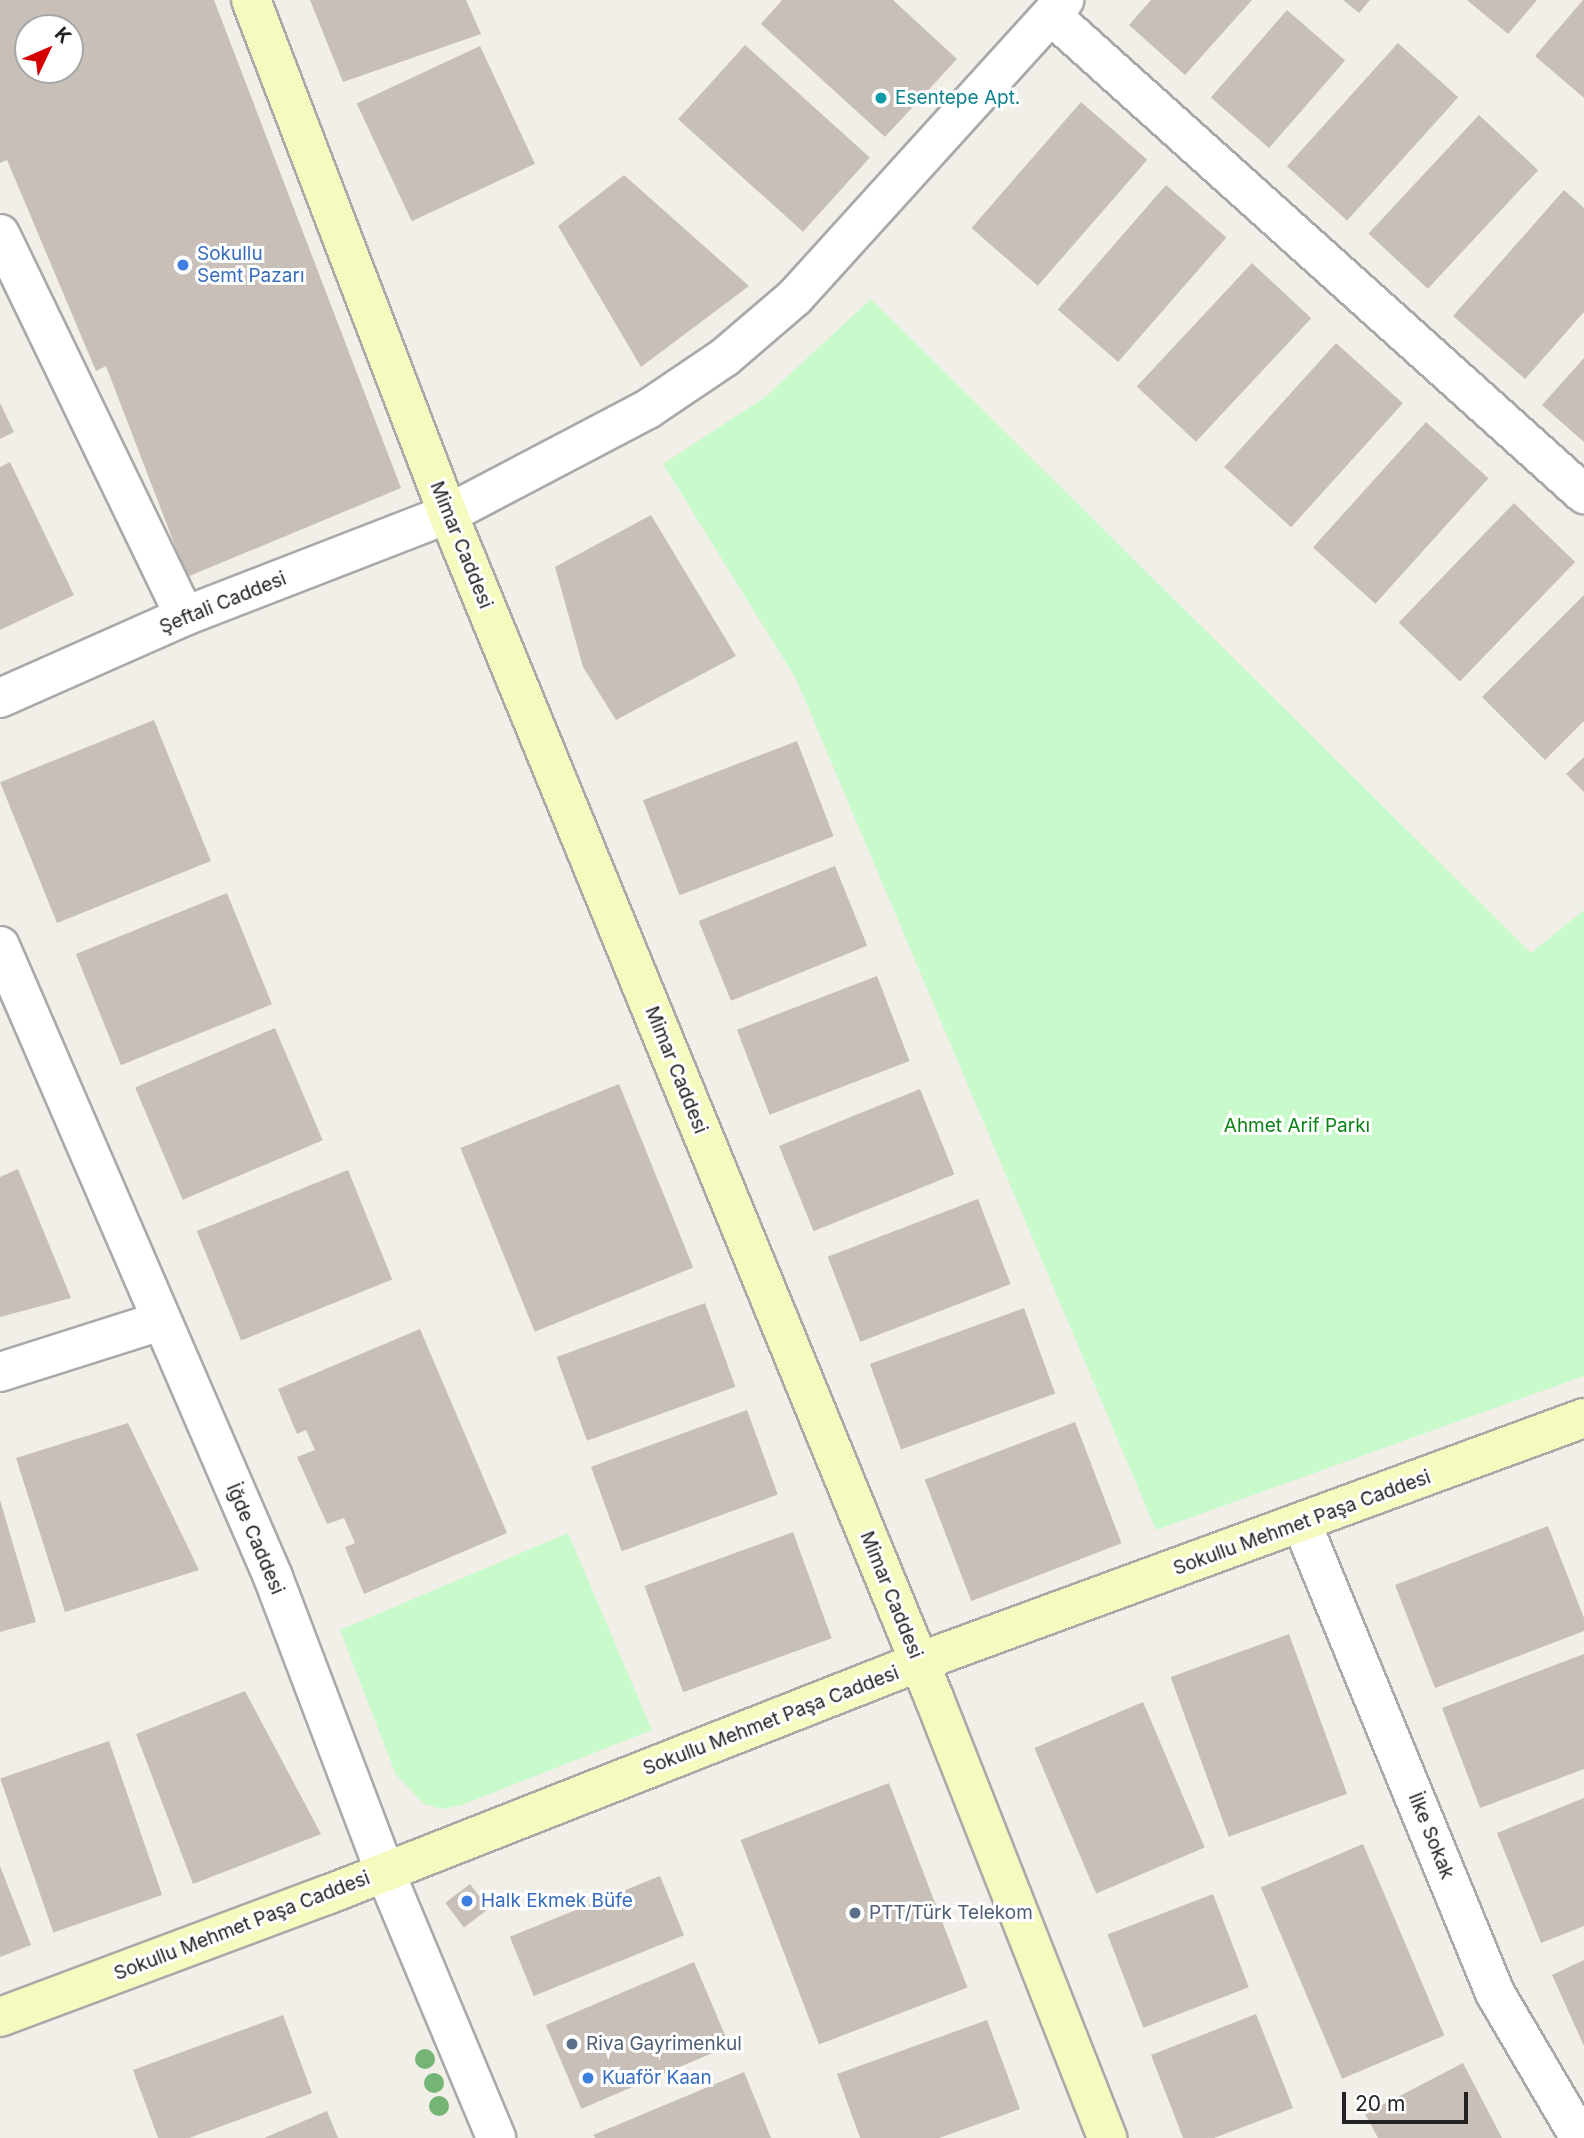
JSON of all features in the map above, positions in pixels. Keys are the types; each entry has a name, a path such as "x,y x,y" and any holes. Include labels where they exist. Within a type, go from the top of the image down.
{"main road":[{"name":"Mimar Caddesi","path":"251,0 448,514 919,1662 1107,2138"},
{"name":"Sokullu Mehmet Paşa Caddesi","path":"0,2017 385,1872 919,1662 1303,1524 1584,1418"}],"street":[{"name":"Şeftali Caddesi","path":"0,698 185,616 448,514 648,409 725,357 795,297 1058,7"},
{"path":"1058,7 1584,494"},
{"path":"0,234 185,616"},
{"name":"İğde Caddesi","path":"0,946 273,1577 385,1872 496,2138"},
{"path":"0,1372 161,1321"},
{"name":"İlke Sokak","path":"1303,1524 1495,1993 1580,2138"}],"green space":[{"name":"Ahmet Arif Parkı","path":"871,299 1531,953 1584,910 1584,1376 1156,1530 796,679 663,464 765,397"},
{"path":"568,1533 652,1730 462,1805 442,1809 424,1804 396,1775 340,1630"}],"building":[{"name":"Sokullu Semt Pazarı","path":"0,0 214,0 401,488 187,577 106,366 96,371 7,160 0,163"},
{"path":"310,0 466,0 481,34 343,82"},
{"name":"Esentepe Apt.","path":"782,0 893,0 957,59 885,137 761,24"},
{"path":"1151,0 1252,0 1185,75 1129,25"},
{"path":"1343,0 1370,0 1359,13"},
{"path":"1467,0 1537,0 1508,34"},
{"path":"1584,0 1584,98 1535,56"},
{"path":"1287,10 1345,61 1269,148 1211,98"},
{"path":"1398,43 1458,97 1347,221 1287,166"},
{"path":"745,45 870,157 803,232 678,119"},
{"path":"480,46 535,164 412,221 357,103"},
{"path":"1081,102 1147,160 1038,286 971,228"},
{"path":"1479,115 1538,170 1428,289 1369,233"},
{"path":"624,175 749,286 641,367 558,226"},
{"path":"1166,185 1226,237 1118,362 1058,310"},
{"path":"1564,190 1584,208 1584,312 1525,379 1453,316"},
{"path":"1252,263 1311,318 1196,442 1137,387"},
{"path":"1336,343 1403,403 1291,527 1224,467"},
{"path":"1584,358 1584,442 1542,405"},
{"path":"0,403 14,432 0,439"},
{"path":"1426,422 1488,478 1375,604 1313,548"},
{"path":"10,462 74,595 0,630 0,467"},
{"path":"1514,503 1575,562 1460,681 1399,622"},
{"path":"651,515 736,656 616,720 583,667 555,567"},
{"path":"1584,595 1584,721 1545,760 1482,697"},
{"path":"154,720 211,861 57,923 0,782"},
{"path":"797,741 834,836 680,895 643,800"},
{"path":"1584,757 1584,792 1566,774"},
{"path":"835,866 867,946 731,1001 699,921"},
{"path":"227,893 272,1004 121,1065 76,954"},
{"path":"877,976 910,1061 770,1115 737,1030"},
{"path":"275,1028 323,1140 183,1200 135,1087"},
{"path":"619,1084 693,1268 535,1332 460,1148"},
{"path":"920,1089 954,1174 814,1231 779,1146"},
{"path":"18,1169 71,1298 0,1317 0,1177"},
{"path":"348,1170 392,1279 241,1340 197,1231"},
{"path":"978,1199 1011,1284 860,1342 828,1257"},
{"path":"705,1303 735,1387 587,1441 557,1357"},
{"path":"1024,1308 1055,1394 901,1450 870,1364"},
{"path":"420,1329 507,1533 364,1594 345,1547 355,1543 344,1518 327,1524 297,1457 315,1450 306,1430 297,1434 278,1389"},
{"path":"747,1410 778,1495 622,1551 591,1467"},
{"path":"1075,1422 1122,1543 971,1601 925,1480"},
{"path":"128,1423 199,1570 65,1612 16,1458"},
{"path":"0,1500 36,1622 0,1632"},
{"path":"1548,1526 1584,1618 1584,1631 1435,1688 1395,1585"},
{"path":"793,1532 832,1638 683,1692 645,1586"},
{"path":"1289,1634 1347,1794 1229,1837 1171,1677"},
{"path":"1584,1654 1584,1769 1480,1808 1442,1708"},
{"path":"245,1691 321,1834 193,1884 136,1734"},
{"path":"1143,1702 1205,1847 1096,1894 1034,1748"},
{"path":"109,1741 162,1895 53,1933 0,1778"},
{"name":"PTT/Türk Telekom","path":"889,1783 967,1987 819,2044 741,1840"},
{"path":"1584,1798 1584,1926 1541,1943 1497,1833"},
{"path":"1363,1844 1444,2035 1342,2079 1261,1887"},
{"path":"0,1866 31,1945 0,1957"},
{"path":"660,1876 684,1935 534,1996 510,1937"},
{"path":"470,1884 489,1909 464,1927 445,1903"},
{"path":"1213,1894 1249,1987 1143,2028 1108,1934"},
{"path":"1584,1960 1584,2046 1552,1975"},
{"path":"694,1962 730,2046 581,2109 546,2025"},
{"path":"1256,2014 1293,2108 1214,2138 1183,2138 1151,2055"},
{"path":"283,2015 312,2093 189,2138 158,2138 133,2070"},
{"path":"987,2020 1020,2109 939,2138 860,2138 837,2074"},
{"path":"1463,2063 1502,2138 1378,2138 1365,2114"},
{"path":"744,2072 771,2138 595,2138 593,2135"},
{"path":"327,2111 338,2138 264,2138"}],"place":[{"name":"Esentepe Apt.","path":"881,98"},
{"name":"Sokullu Semt Pazarı","path":"183,265"},
{"name":"Halk Ekmek Büfe","path":"467,1901"},
{"name":"PTT/Türk Telekom","path":"855,1913"},
{"name":"Riva Gayrimenkul","path":"572,2044"},
{"name":"Kuaför Kaan","path":"588,2078"}]}
